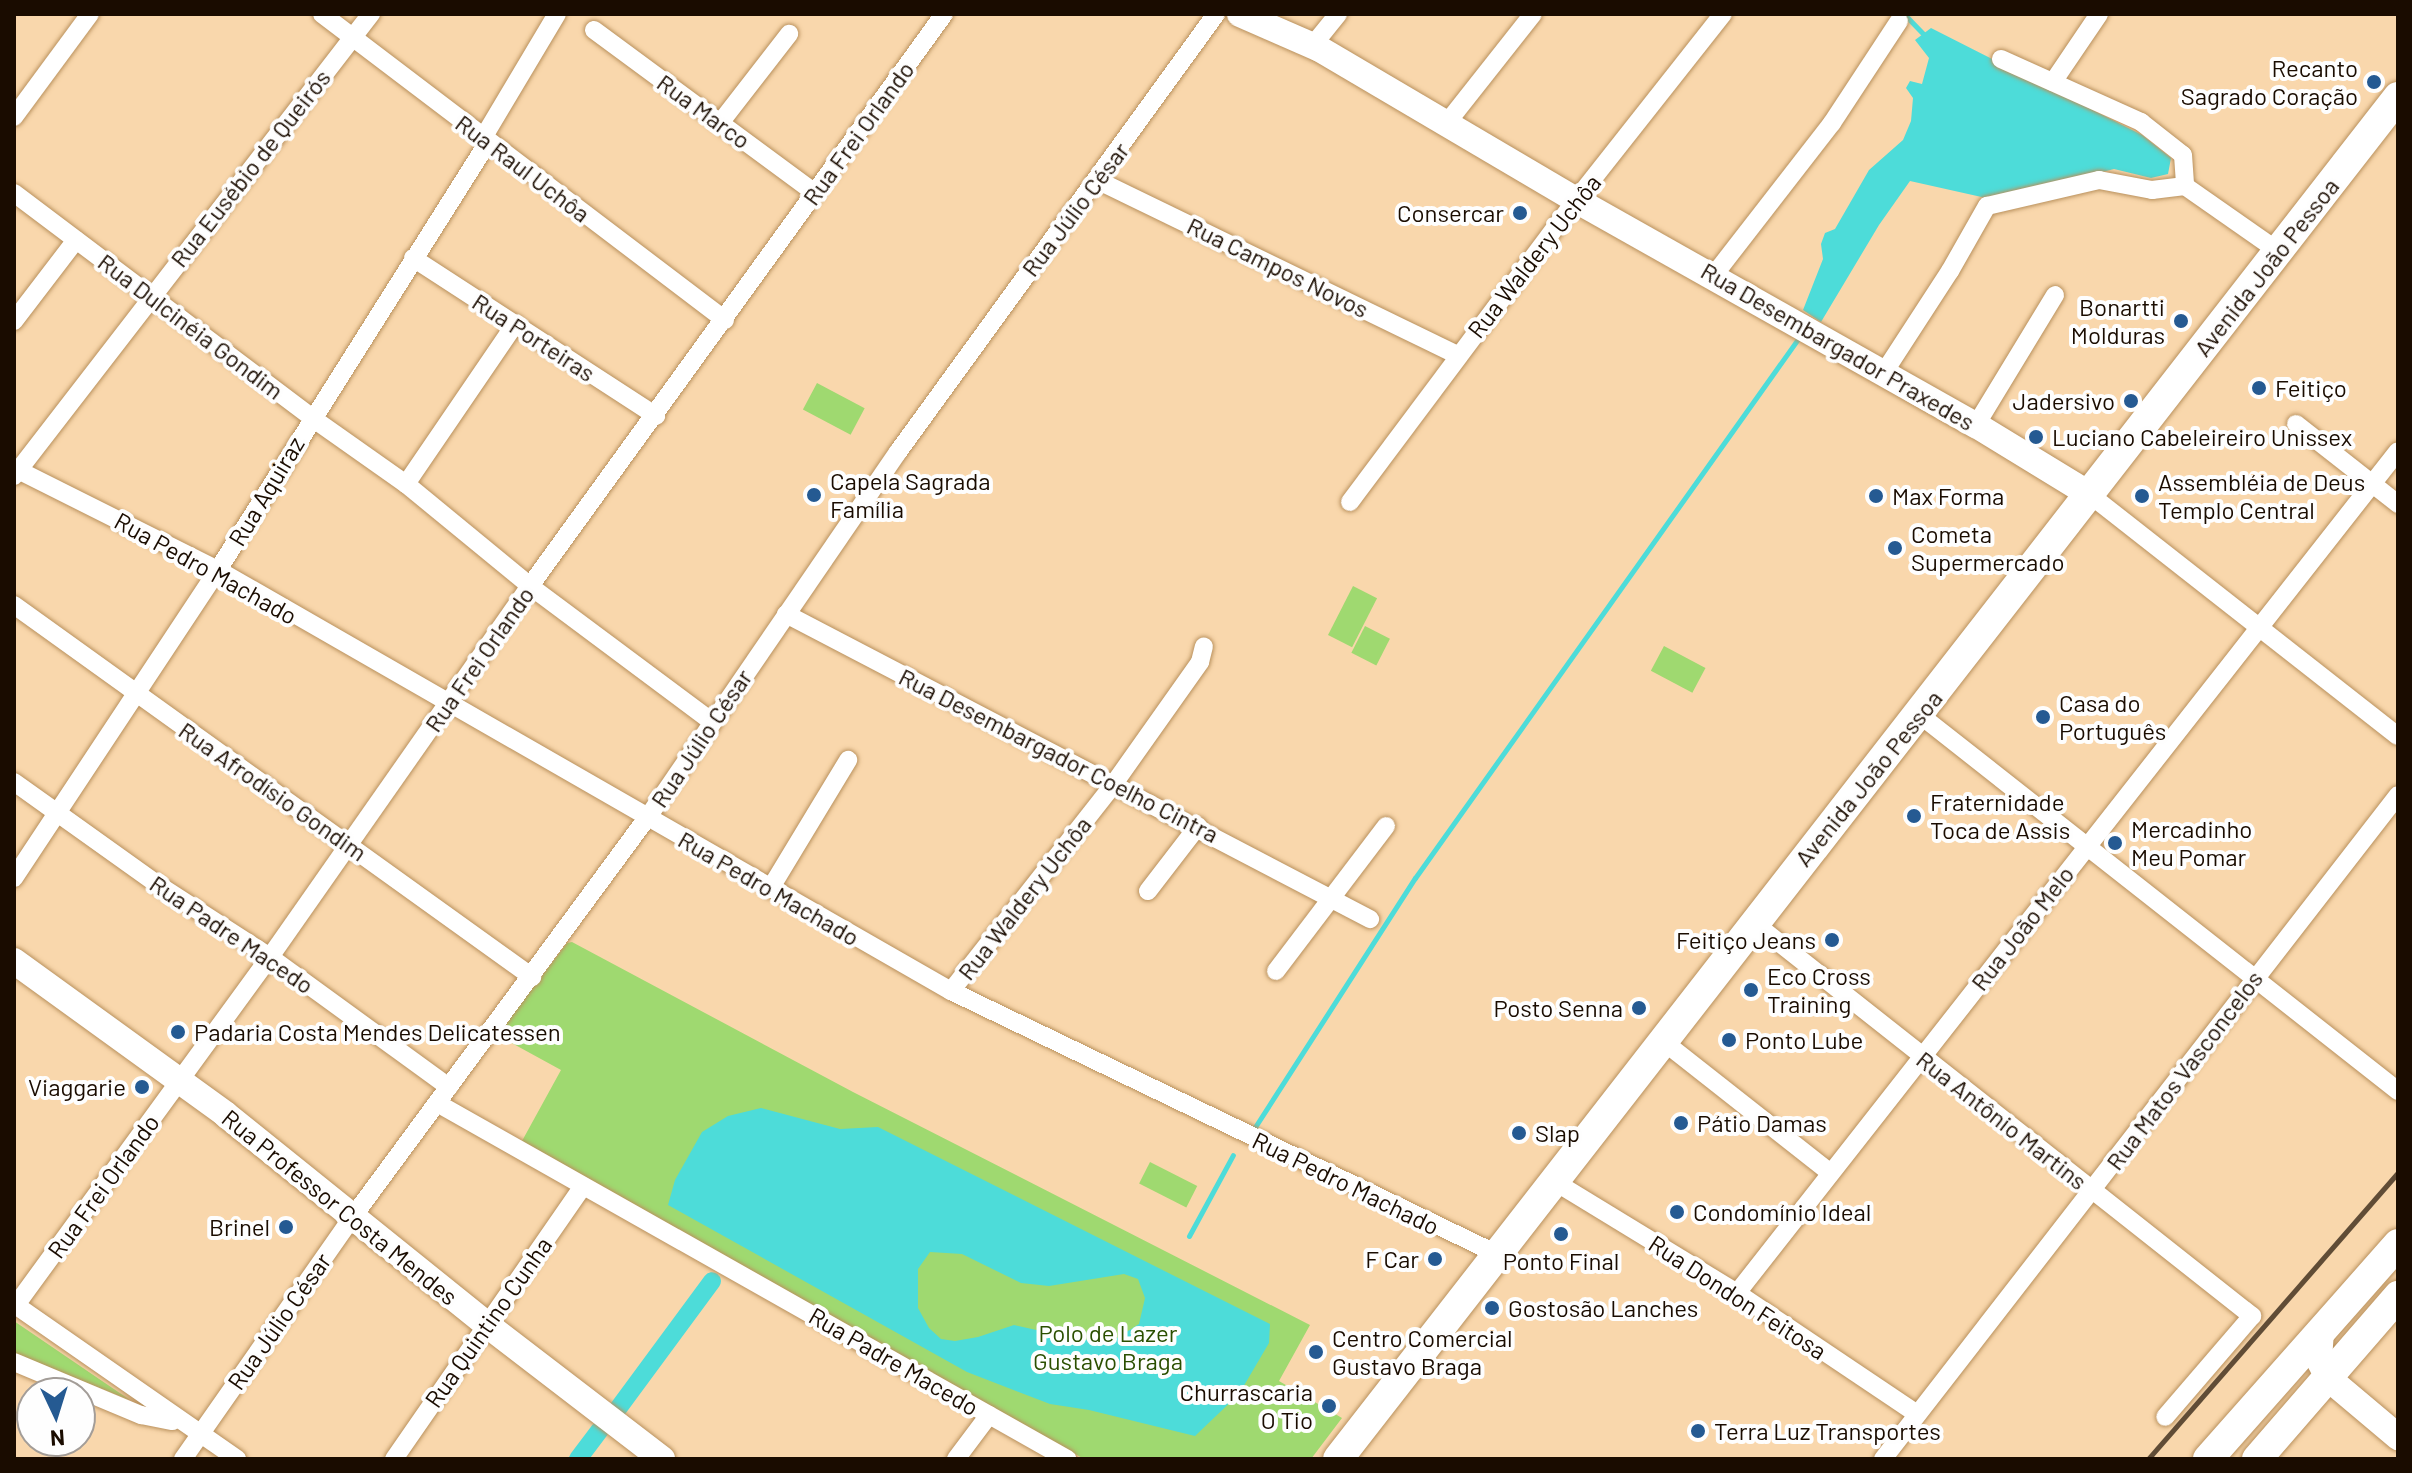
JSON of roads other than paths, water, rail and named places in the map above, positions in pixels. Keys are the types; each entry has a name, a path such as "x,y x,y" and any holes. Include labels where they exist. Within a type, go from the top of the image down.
{"main road":[{"name":"Avenida João Pessoa","path":"1338,1459 1557,1183 1753,922 1920,715 2398,97"},
{"path":"2208,1459 2398,1244"},
{"path":"2257,1459 2398,1296"}],"street":[{"path":"14,117 90,14"},
{"name":"Rua Raul Uchôa","path":"322,14 725,320"},
{"name":"Rua Eusébio de Queirós","path":"15,471 371,14"},
{"name":"Rua Aquiraz","path":"14,878 218,570 486,140 557,14"},
{"name":"Rua Frei Orlando","path":"15,1304 270,957 530,586 944,14"},
{"name":"Rua Júlio César","path":"183,1459 352,1218 648,817 786,614 907,456 1097,180 1216,14"},
{"name":"Rua Desembargador Praxedes","path":"1240,14 1313,45 1576,200 1976,425 2089,494 2398,736"},
{"path":"1313,45 1338,14"},
{"path":"1446,124 1533,14"},
{"name":"Rua Waldery Uchôa","path":"1350,502 1576,200 1723,14"},
{"path":"2053,82 2099,14"},
{"path":"1714,275 1832,123 1899,21"},
{"name":"Rua Marco","path":"594,30 815,193"},
{"path":"720,123 789,34"},
{"path":"2001,59 2141,122 2183,155 2185,186"},
{"name":"Rua Campos Novos","path":"1097,180 1458,355"},
{"path":"1883,374 1950,271 1987,206 2099,180 2152,190 2185,186 2278,251"},
{"name":"Rua Dulcinéia Gondim","path":"14,193 311,417 406,484 530,586 711,721"},
{"path":"14,321 76,240"},
{"name":"Rua Porteiras","path":"413,258 656,416"},
{"path":"1976,425 2055,295"},
{"path":"406,484 515,324"},
{"path":"2296,424 2398,504"},
{"name":"Rua João Melo","path":"1737,1293 2398,451"},
{"name":"Rua Pedro Machado","path":"15,471 218,570 951,991 1094,1063 1499,1255"},
{"name":"Rua Afrodísio Gondim","path":"14,605 135,695 349,844 532,977"},
{"name":"Rua Desembargador Coelho Cintra","path":"786,614 1113,785 1198,826 1370,919"},
{"name":"Rua Waldery Uchôa","path":"951,991 1113,785 1200,662 1204,646"},
{"path":"1920,715 2398,1091"},
{"path":"770,889 848,760"},
{"name":"Rua Padre Macedo","path":"14,782 157,884 270,957 449,1087"},
{"name":"Rua Matos Vasconcelos","path":"1883,1459 2398,795"},
{"path":"1148,891 1198,826"},
{"path":"1276,971 1386,826"},
{"name":"Rua Antônio Martins","path":"1753,922 2252,1316 2165,1417"},
{"name":"Rua Professor Costa Mendes","path":"14,961 180,1081 662,1459"},
{"path":"1664,1042 1829,1172"},
{"name":"Rua Padre Macedo","path":"437,1103 1059,1457"},
{"name":"Rua Dondon Feitosa","path":"1557,1183 1737,1293 1917,1414"},
{"name":"Rua Quintino Cunha","path":"394,1459 583,1186"},
{"path":"15,1304 181,1423 237,1459"},
{"path":"2321,1331 2319,1360 2328,1378 2398,1437"},
{"path":"14,1362 141,1415 181,1423"},
{"path":"956,1459 989,1415"}],"water":[{"path":"1931,28 2142,135 2171,158 2168,174 2151,178 2114,169 1995,200 1910,181 1879,225 1821,322 1803,310 1823,259 1821,244 1825,233 1835,229 1869,170 1903,140 1911,121 1913,98 1906,88 1910,81 1922,84 1929,58 1915,40"},
{"path":"761,1108 840,1129 878,1127 1270,1324 1269,1343 1239,1394 1195,1436 1089,1410 1050,1404 967,1372 668,1205 675,1180 702,1132 728,1116","holes":["930,1252 962,1254 1021,1283 1049,1286 1124,1274 1138,1279 1145,1298 1139,1324 1117,1338 1082,1340 1014,1325 978,1337 955,1341 941,1339 929,1328 918,1308 918,1269"]}],"waterway":[{"path":"1904,14 1925,36"},
{"path":"1255,1127 1415,878 1800,336"},
{"path":"1189,1236 1233,1155"},
{"path":"617,1410 712,1281"},
{"path":"578,1459 600,1430"}],"railway":[{"path":"2148,1459 2398,1172"}],"place":[{"name":"Recanto Sagrado Coração","path":"2374,82"},
{"name":"Consercar","path":"1520,213"},
{"name":"Bonartti Molduras","path":"2181,321"},
{"name":"Feitiço","path":"2259,388"},
{"name":"Jadersivo","path":"2131,401"},
{"name":"Luciano Cabeleireiro Unissex","path":"2036,437"},
{"name":"Capela Sagrada Família","path":"814,495"},
{"name":"Max Forma","path":"1876,496"},
{"name":"Assembléia de Deus Templo Central","path":"2142,496"},
{"name":"Cometa Supermercado","path":"1895,548"},
{"name":"Casa do Português","path":"2043,717"},
{"name":"Fraternidade Toca de Assis","path":"1914,816"},
{"name":"Mercadinho Meu Pomar","path":"2115,843"},
{"name":"Feitiço Jeans","path":"1832,940"},
{"name":"Eco Cross Training","path":"1751,990"},
{"name":"Posto Senna","path":"1639,1008"},
{"name":"Padaria Costa Mendes Delicatessen","path":"178,1032"},
{"name":"Ponto Lube","path":"1729,1040"},
{"name":"Viaggarie","path":"142,1087"},
{"name":"Pátio Damas","path":"1681,1123"},
{"name":"Slap","path":"1519,1133"},
{"name":"Condomínio Ideal","path":"1677,1212"},
{"name":"Brinel","path":"286,1227"},
{"name":"Ponto Final","path":"1561,1234"},
{"name":"F Car","path":"1435,1259"},
{"name":"Gostosão Lanches","path":"1492,1308"},
{"name":"Centro Comercial Gustavo Braga","path":"1316,1352"},
{"name":"Churrascaria O Tio","path":"1329,1406"},
{"name":"Terra Luz Transportes","path":"1698,1431"}],"park label":[{"name":"Polo de Lazer Gustavo Braga","path":"1108,1347"}]}
